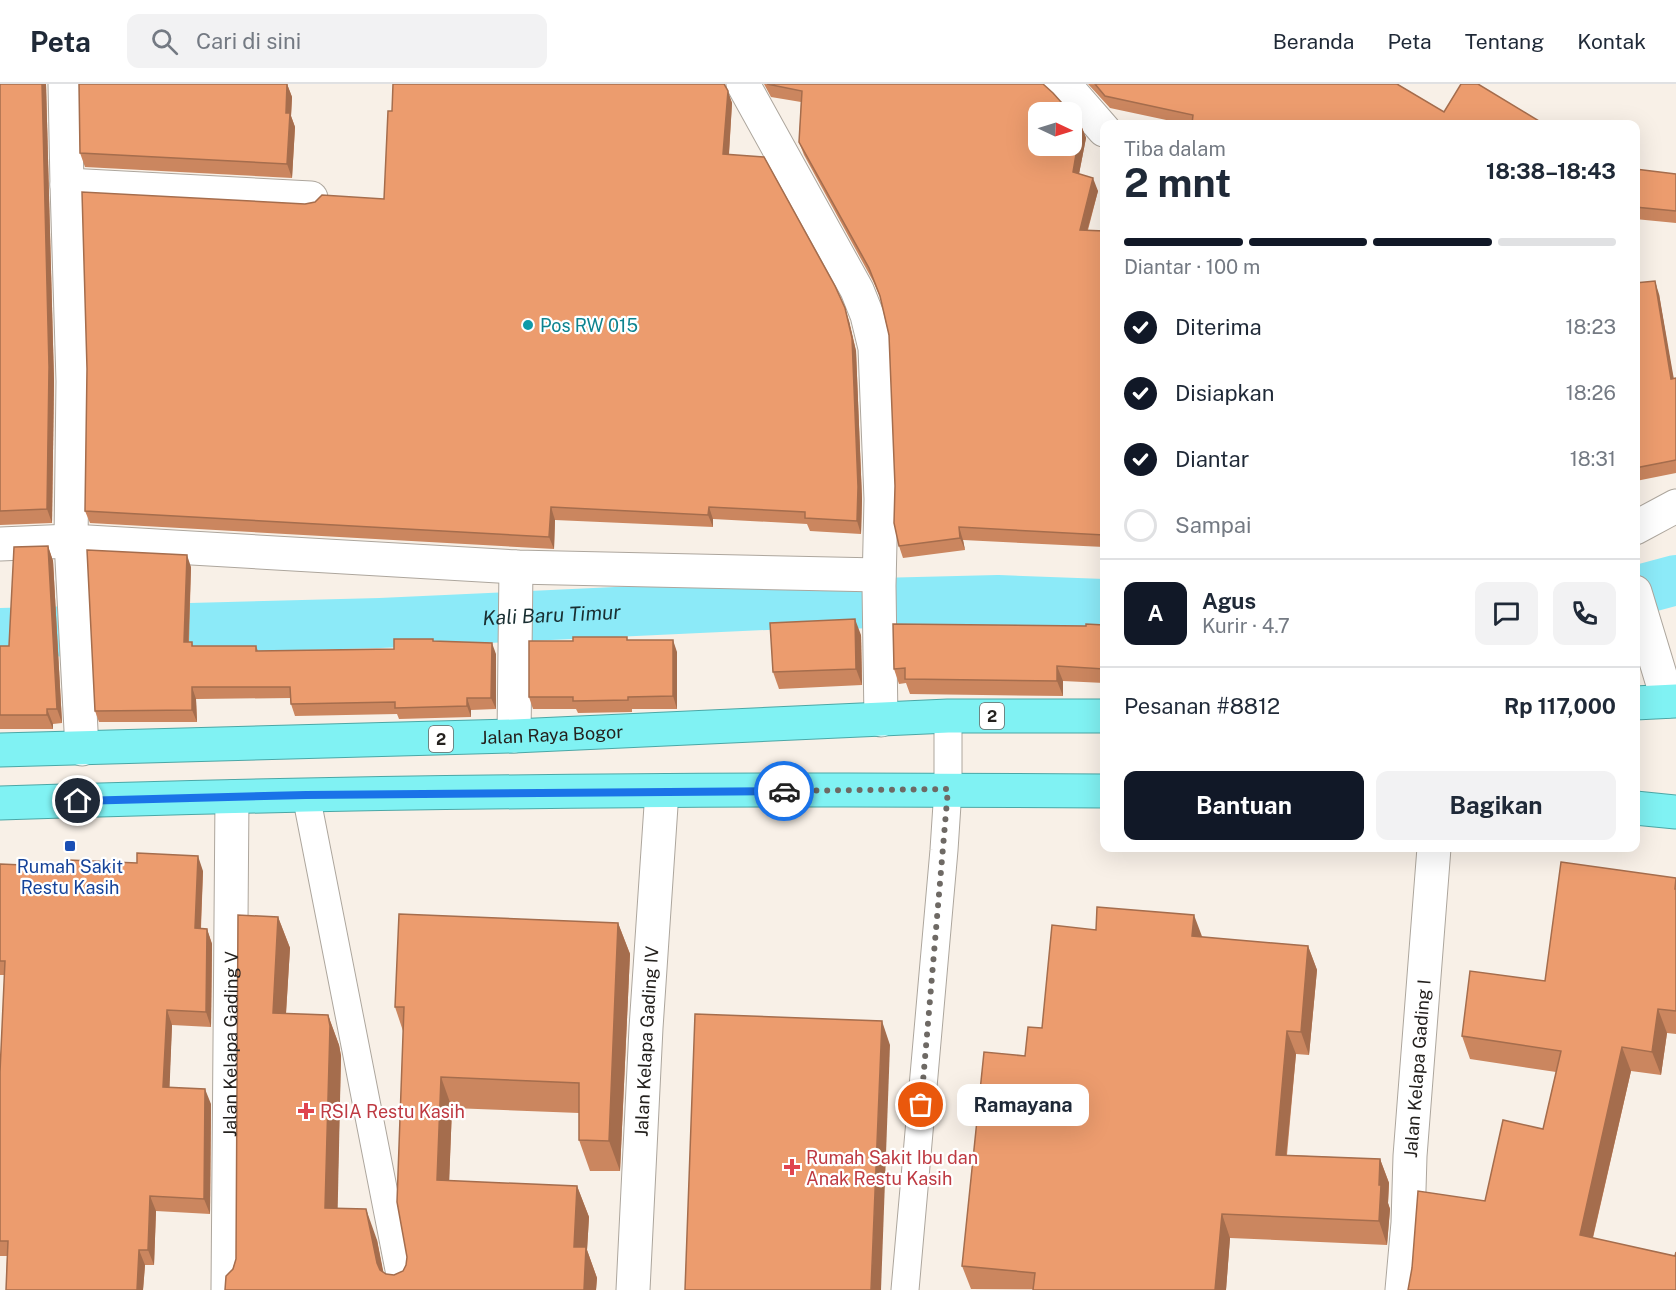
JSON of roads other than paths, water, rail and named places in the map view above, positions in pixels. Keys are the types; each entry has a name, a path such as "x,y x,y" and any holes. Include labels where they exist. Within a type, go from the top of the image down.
{"highway":[{"path":"1640,703 1672,701"},
{"name":"Jalan Raya Bogor","path":"0,750 514,736 948,716 1100,716"},
{"path":"0,803 306,795 662,791 948,789 1100,791"},
{"path":"1640,808 1676,812"}],"street":[{"path":"65,84 73,381 71,541 82,748"},
{"path":"743,84 857,290 867,315 875,348 881,499 879,581 881,720"},
{"path":"1060,84 1100,126"},
{"path":"67,185 311,198"},
{"path":"1640,525 1676,506"},
{"path":"0,544 71,541 516,575 879,581"},
{"path":"514,736 516,575"},
{"path":"1640,608 1672,701"},
{"name":"Jalan Kelapa Gading IV","path":"633,1290 646,1028 662,791"},
{"name":"Jalan Kelapa Gading V","path":"228,1290 232,797"},
{"name":"Jalan Kelapa Gading I","path":"1402,1290 1434,852"}],"lane":[{"path":"905,1290 948,789 948,716"},
{"path":"306,795 403,1290"}],"waterway":[{"name":"Kali Baru Timur","path":"1640,590 1676,580"},
{"name":"Kali Baru Timur","path":"0,633 380,623 809,603 998,600 1100,604"}],"place":[{"name":"Pos RW 015","path":"528,325"},
{"name":"Rumah Sakit Restu Kasih","path":"70,846"},
{"name":"Ramayana","path":"921,1105"},
{"name":"RSIA Restu Kasih","path":"306,1111"},
{"name":"Rumah Sakit Ibu dan Anak Restu Kasih","path":"792,1167"}]}
